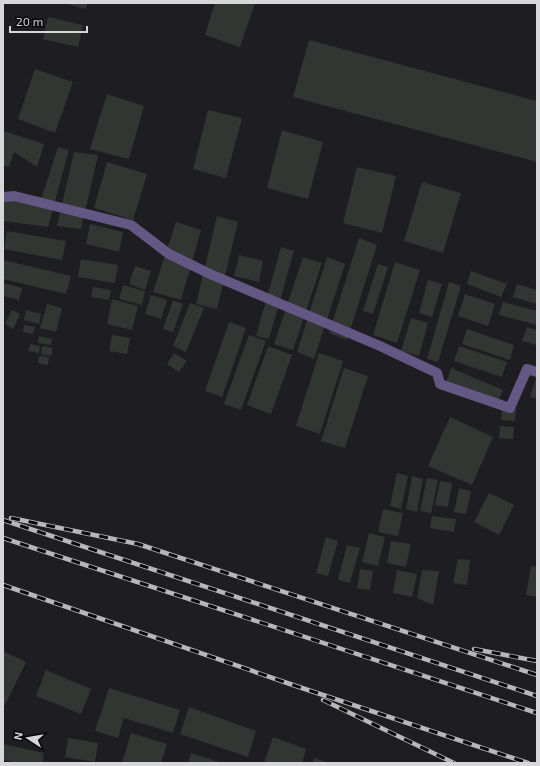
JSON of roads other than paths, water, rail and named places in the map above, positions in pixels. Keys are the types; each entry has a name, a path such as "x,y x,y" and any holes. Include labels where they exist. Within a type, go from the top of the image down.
{"street":[{"path":"3,197 14,196 131,225 169,254 210,274 366,340 437,373 440,384 510,408 527,369 537,372"}],"railway":[{"path":"11,518 138,544 537,675"},
{"path":"3,520 537,696"},
{"path":"3,538 537,713"},
{"path":"3,585 293,685 528,763"},
{"path":"474,649 537,661"},
{"path":"323,700 454,763"}]}
